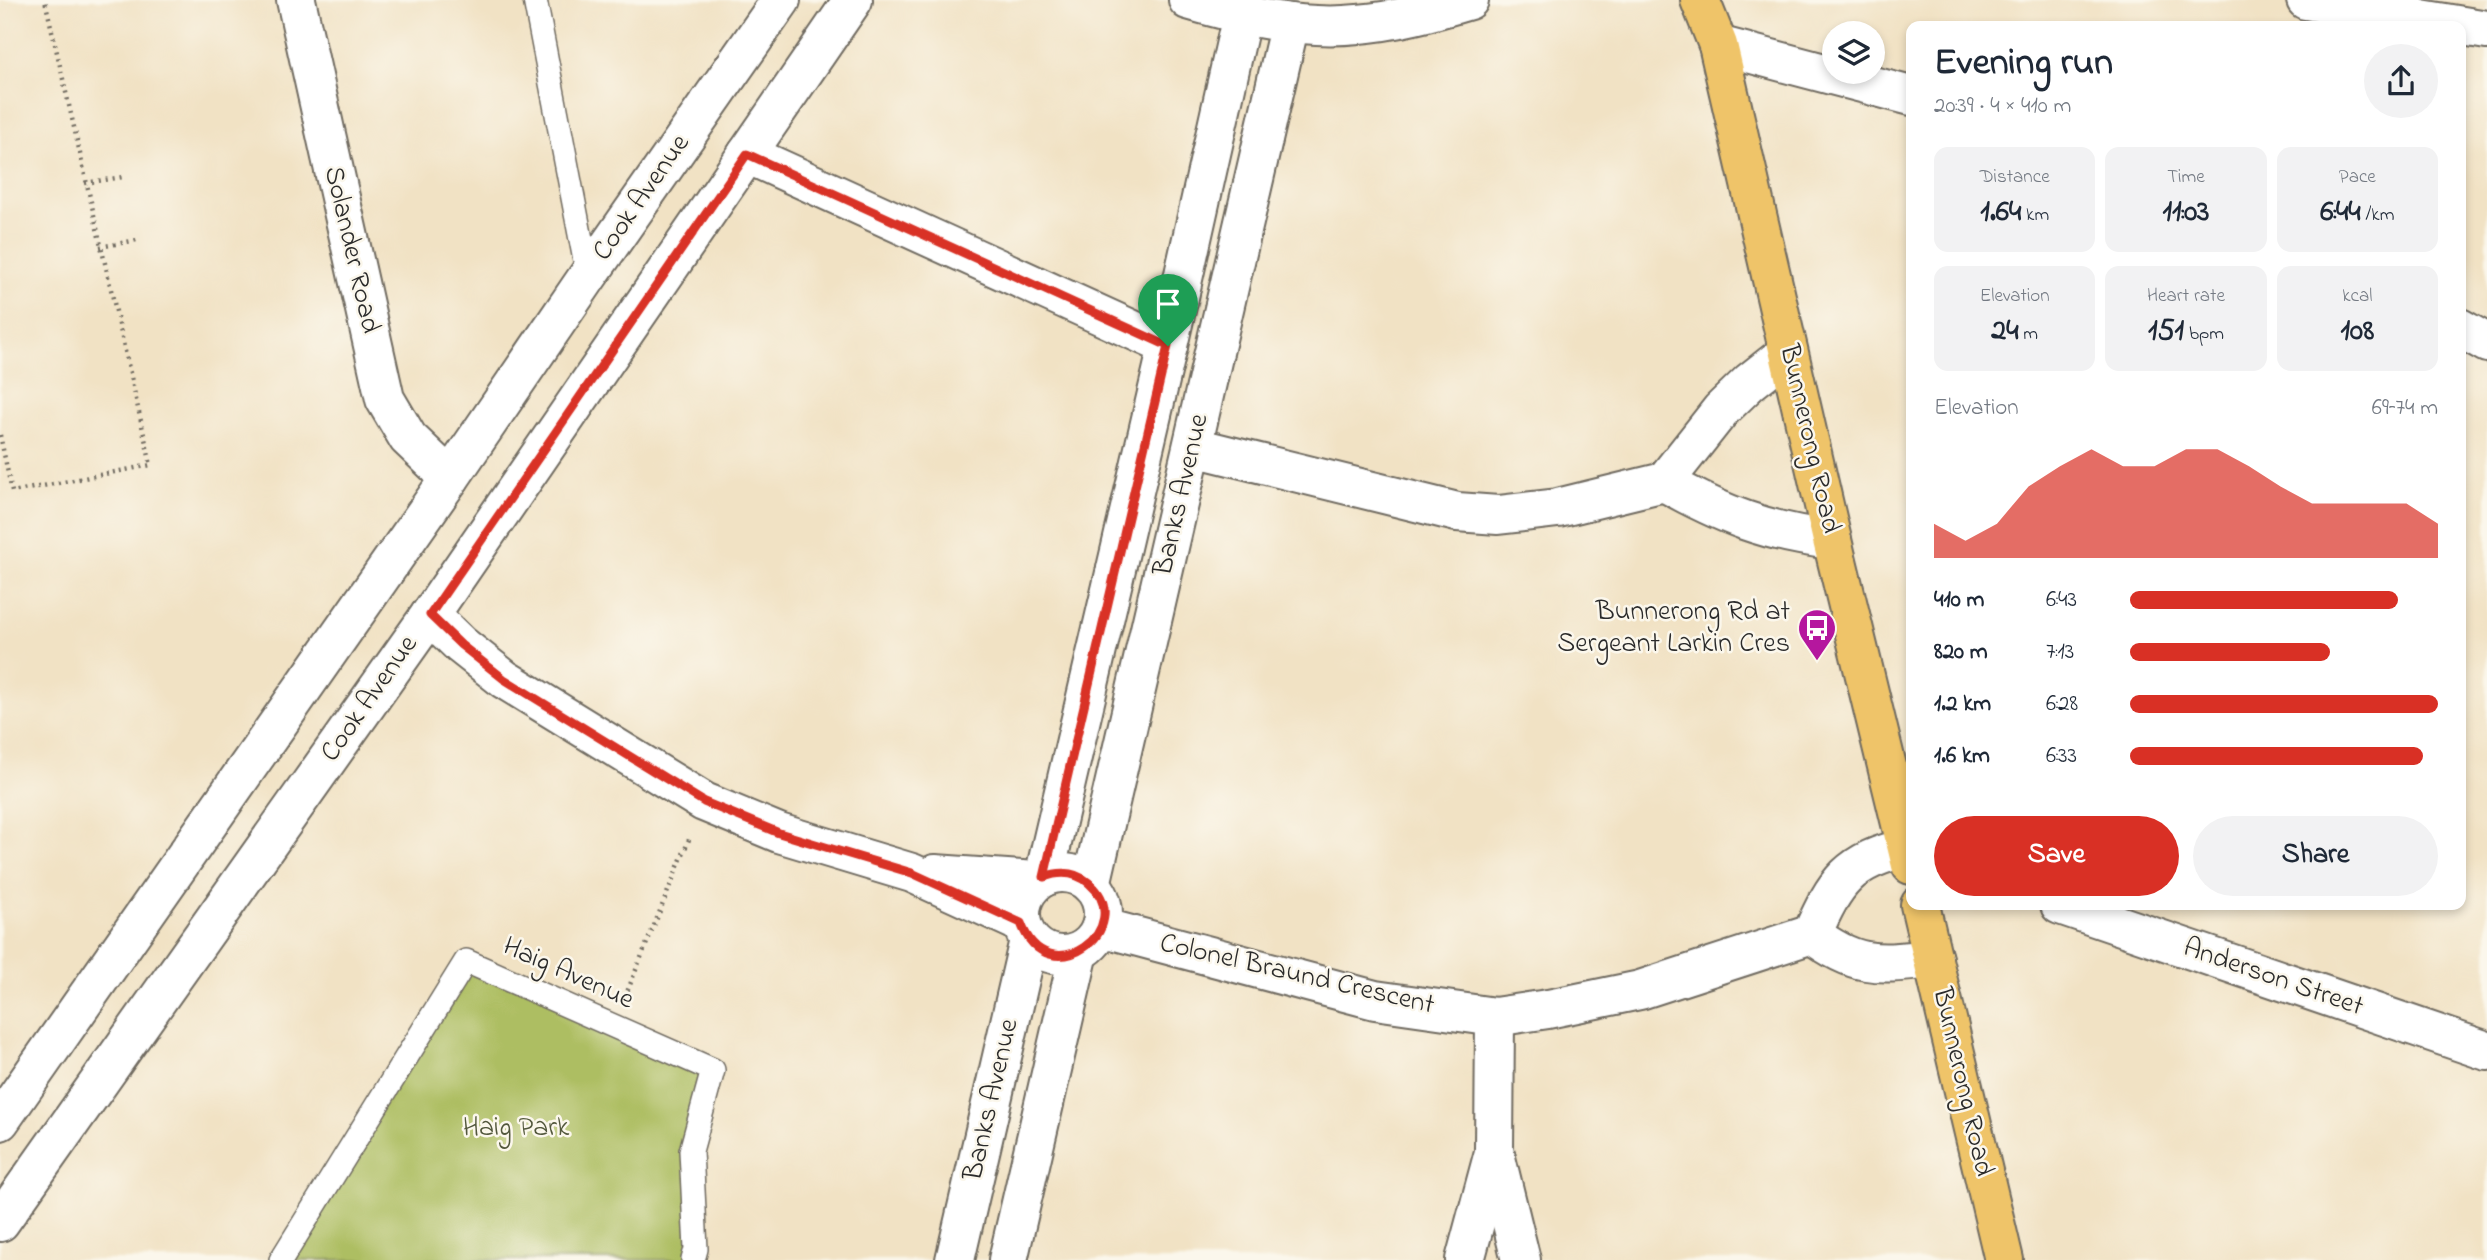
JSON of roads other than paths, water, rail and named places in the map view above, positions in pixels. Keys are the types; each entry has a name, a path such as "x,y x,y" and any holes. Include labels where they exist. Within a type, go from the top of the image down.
{"main road":[{"name":"Bunnerong Road","path":"1708,14 1906,843"},
{"name":"Bunnerong Road","path":"1921,910 2004,1260"}],"street":[{"name":"Solander Road","path":"296,0 385,399 408,438 450,478"},
{"name":"Cook Avenue","path":"0,1122 781,0"},
{"name":"Cook Avenue","path":"6,1202 430,615 853,0"},
{"path":"1188,0 1242,15 1290,23 1357,25 1421,15 1469,0"},
{"path":"2306,0 2433,21"},
{"path":"1708,14 1906,94"},
{"name":"Banks Avenue","path":"1041,879 1168,346 1242,15"},
{"name":"Banks Avenue","path":"1091,885 1290,23"},
{"path":"2466,27 2487,30"},
{"path":"747,154 1168,346"},
{"path":"2466,331 2487,343"},
{"path":"1194,447 1457,512 1497,515 1558,508 1664,482 1721,410 1750,382 1788,352"},
{"path":"1664,482 1701,503 1745,522 1790,535 1832,540"},
{"path":"430,615 461,645 504,679 704,802 779,833 912,873 1025,932 1039,950 1066,956 1090,940 1102,905 1098,894 1081,877 1069,873 1056,873 1041,879 1028,889 1023,899 1025,932"},
{"path":"1906,855 1879,854 1848,872 1827,900 1812,934 1832,950 1859,961 1884,964 1933,959"},
{"path":"912,873 1041,879"},
{"name":"Anderson Street","path":"2075,910 2487,1051"},
{"name":"Banks Avenue","path":"955,1260 1025,932"},
{"name":"Colonel Braund Crescent","path":"1090,940 1375,1000 1495,1017 1640,990 1812,934"},
{"name":"Banks Avenue","path":"1008,1260 1090,940"},
{"path":"1495,1017 1494,1150 1521,1260"},
{"path":"1465,1260 1494,1150"}],"lane":[{"path":"535,0 588,276"},
{"name":"Haig Avenue","path":"281,1260 466,961 713,1070 691,1151 696,1249 693,1260"}],"place":[{"name":"Bunnerong Rd at Sergeant Larkin Cres","path":"1817,662"}],"park label":[{"name":"Haig Park","path":"516,1128"}]}
